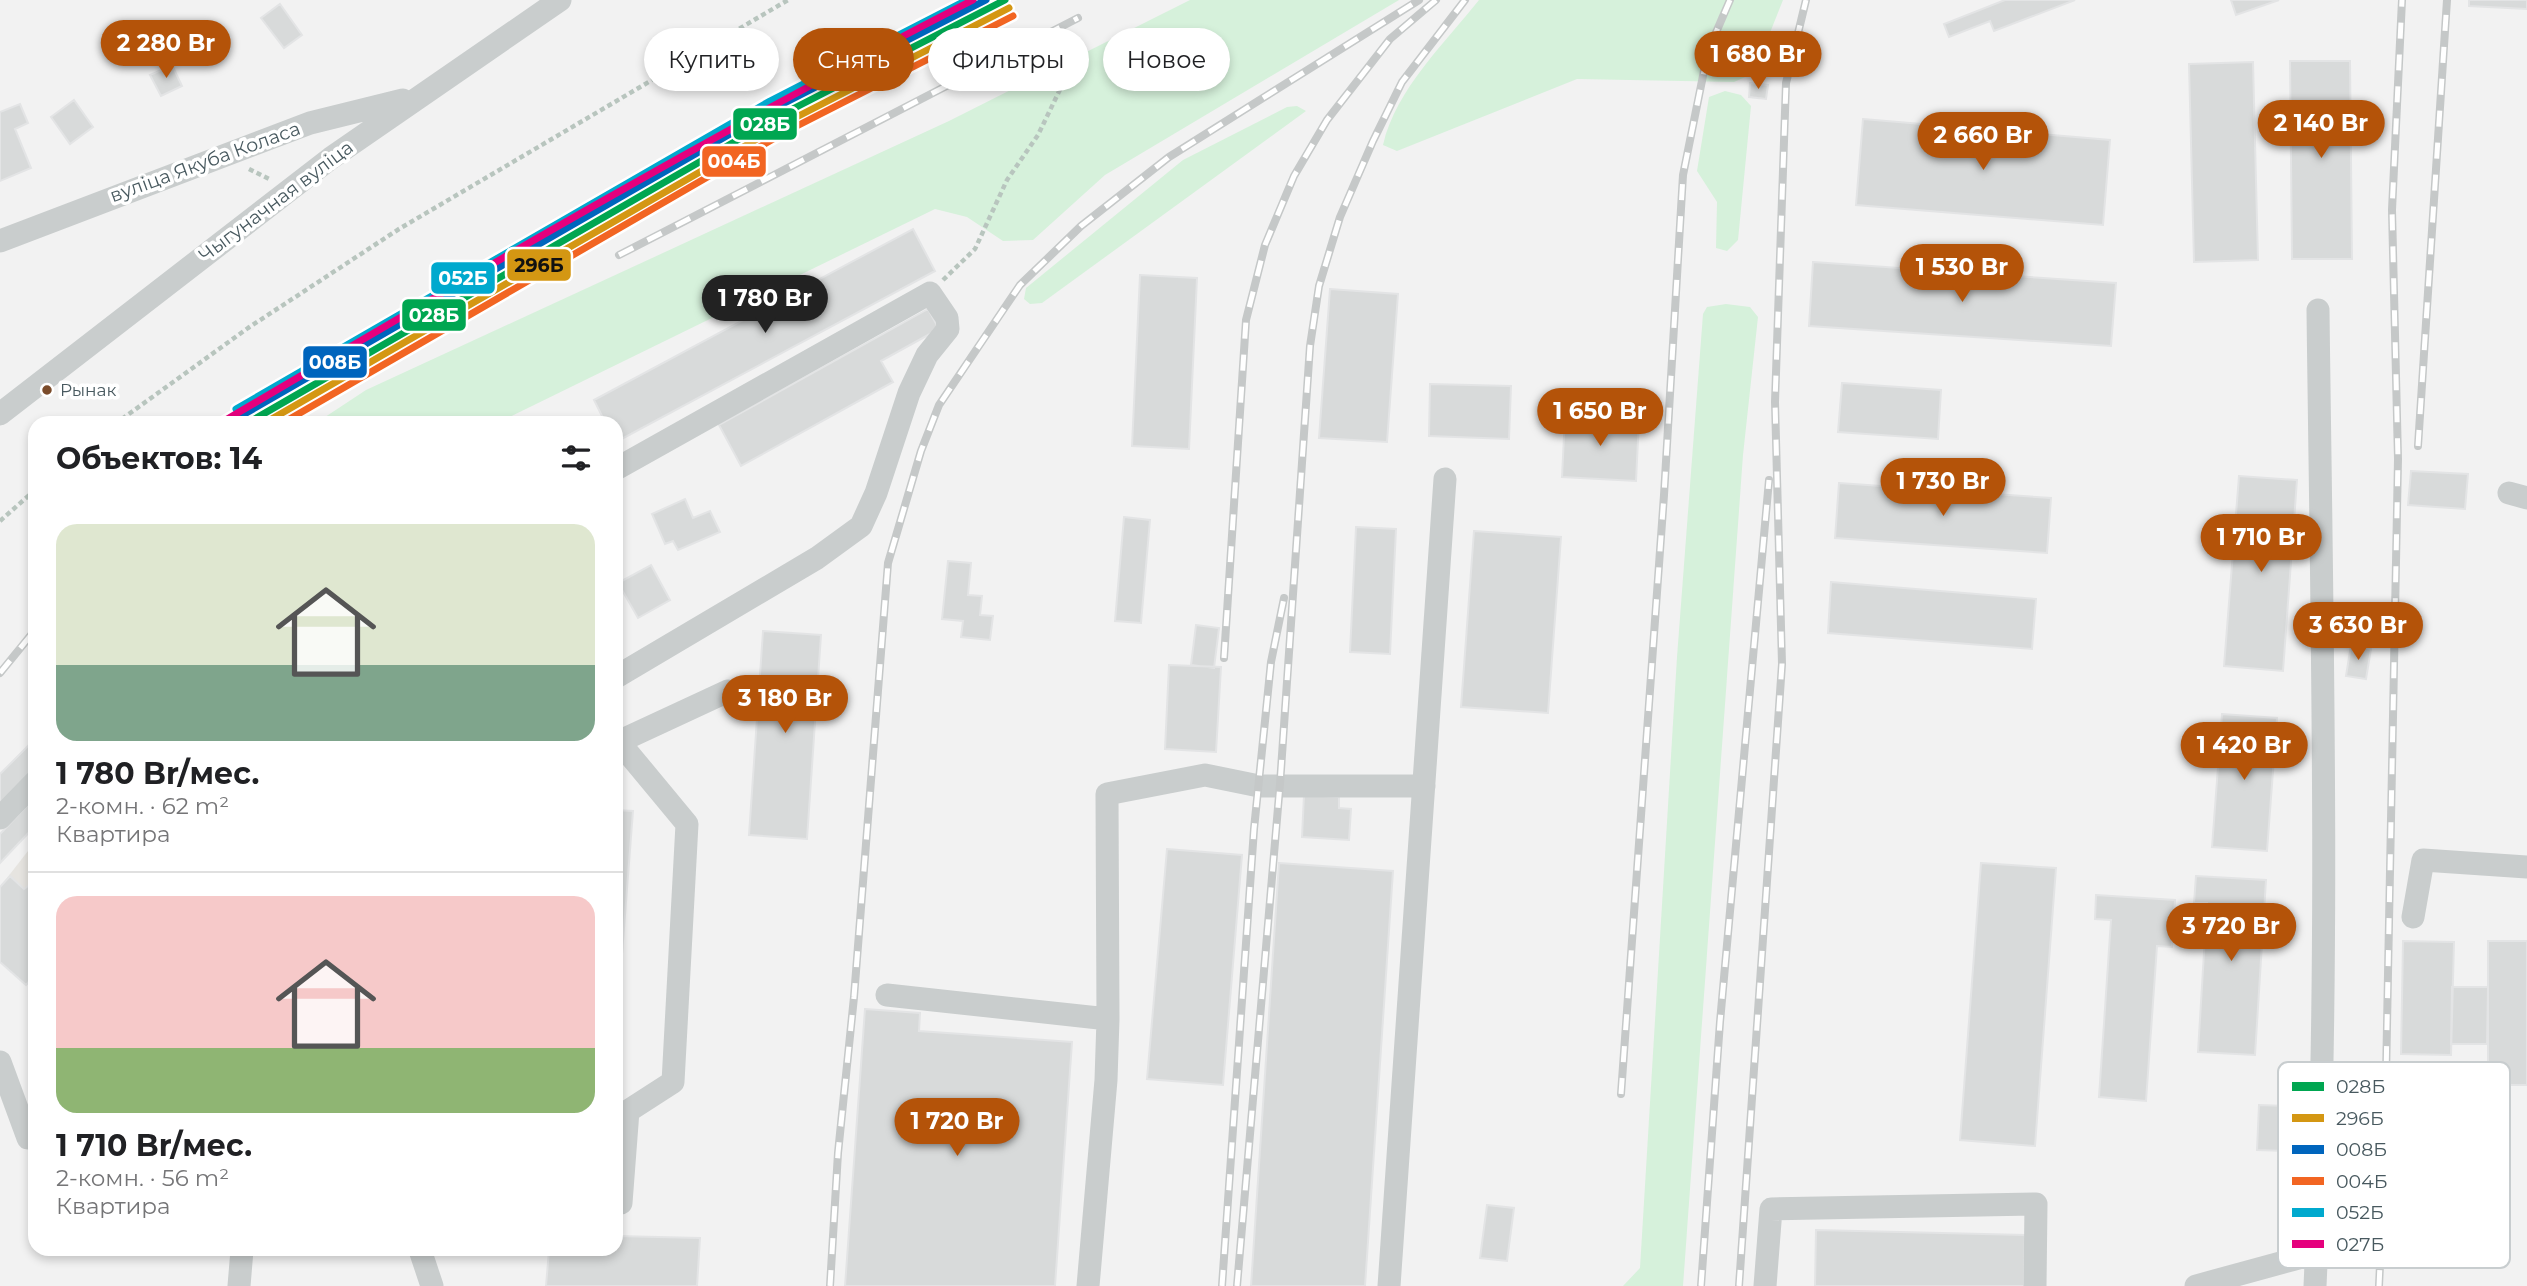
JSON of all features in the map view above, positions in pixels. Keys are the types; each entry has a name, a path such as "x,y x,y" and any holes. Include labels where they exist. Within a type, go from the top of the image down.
{"street":[{"name":"Чыгуначная вуліца","path":"0,414 331,158 415,97 560,0"},
{"name":"вуліца Якуба Коласа","path":"0,241 310,124 415,97"},
{"path":"310,124 331,158"},
{"path":"623,465 930,293 947,318 948,329 928,355 909,393 876,493 861,526 817,558 623,673"},
{"path":"2318,310 2322,1062"},
{"path":"1389,1286 1445,479"},
{"path":"623,740 728,691"},
{"path":"623,750 687,824 673,1082 628,1111 623,1177"},
{"path":"1088,1286 1106,1080 1107,794 1205,775 1259,786 1424,786"},
{"path":"0,818 28,789"},
{"path":"2413,917 2423,860 2527,867"},
{"path":"887,995 1108,1019"},
{"path":"0,1062 28,1138"},
{"path":"1765,1286 1771,1209 2036,1204 2035,1286"},
{"path":"239,1286 242,1256"},
{"path":"422,1256 432,1286"},
{"path":"2196,1286 2248,1279 2278,1268"},
{"path":"2315,1286 2316,1268"}],"path":[{"path":"126,416 248,328 399,229 788,0"},
{"path":"930,293 975,249 1007,180 1038,135 1059,91"},
{"path":"0,521 28,496"}],"shaded area":[{"path":"28,851 26,985 0,962 0,887"}],"green space":[{"path":"1190,0 1399,0 1105,175 1033,240 1003,241 967,217 935,209 511,416 327,416 366,390 1009,91 1089,91 1089,51 1103,44 1103,91 1230,91 1230,28 1134,28"},
{"path":"1479,0 1783,0 1754,73 1734,82 1577,79 1397,151 1383,145 1389,124 1410,86"},
{"path":"1725,91 1741,95 1751,106 1738,240 1727,251 1716,248 1717,202 1697,171 1709,97"},
{"path":"1297,106 1306,111 1042,303 1030,304 1024,299 1026,288 1183,160 1287,107"},
{"path":"1726,304 1750,307 1758,317 1743,455 1683,1286 1623,1286 1640,1268 1677,657 1703,314 1707,307"}],"building":[{"path":"2005,0 2075,0 1994,31 1990,21 1949,37 1944,24"},
{"path":"2231,0 2279,0 2236,15"},
{"path":"2469,0 2527,0 2527,9 2469,6"},
{"path":"280,4 302,35 284,48 261,18"},
{"path":"2290,61 2350,61 2352,259 2292,259"},
{"path":"2253,62 2258,260 2194,262 2189,64"},
{"path":"172,65 182,86 161,96 150,75"},
{"path":"1750,83 1768,85 1766,99 1749,97"},
{"path":"74,100 93,127 70,144 51,117"},
{"path":"20,104 28,123 15,129 31,168 0,181 0,112"},
{"path":"1863,119 2110,140 2103,225 1856,205"},
{"path":"913,229 935,271 623,438 623,416 602,416 594,400"},
{"path":"1813,262 2116,283 2111,346 1809,326"},
{"path":"1140,275 1197,278 1189,449 1132,446"},
{"path":"1330,289 1398,294 1387,442 1319,438"},
{"path":"928,309 939,329 881,361 893,382 741,466 719,425"},
{"path":"1842,383 1941,390 1938,439 1838,432"},
{"path":"1430,384 1511,386 1509,439 1429,436"},
{"path":"1565,416 1639,420 1636,481 1562,477"},
{"path":"2411,471 2468,474 2465,509 2408,505"},
{"path":"2239,476 2297,480 2283,671 2224,666"},
{"path":"1839,483 2051,498 2047,553 1835,538"},
{"path":"685,499 693,518 710,511 720,532 678,550 673,541 665,544 652,514"},
{"path":"1124,517 1150,520 1141,623 1115,621"},
{"path":"1356,527 1396,529 1390,654 1350,652"},
{"path":"1474,531 1561,537 1548,713 1461,707"},
{"path":"948,561 971,563 968,595 982,596 980,615 993,616 990,640 961,637 963,621 942,619"},
{"path":"651,565 670,600 638,618 623,592 623,580"},
{"path":"1831,582 2036,599 2032,649 1828,633"},
{"path":"1196,625 1219,628 1214,668 1191,665"},
{"path":"763,631 821,635 807,839 749,835"},
{"path":"2351,645 2371,649 2366,679 2346,676"},
{"path":"1169,665 1221,667 1216,752 1165,749"},
{"path":"2222,714 2277,718 2267,851 2212,847"},
{"path":"28,746 28,779 0,807 0,774"},
{"path":"1304,795 1339,797 1339,808 1351,809 1349,840 1302,837"},
{"path":"28,804 28,833 0,863 0,834"},
{"path":"623,810 633,811 623,941"},
{"path":"1167,849 1242,855 1223,1085 1147,1079"},
{"path":"1279,863 1393,871 1365,1286 1251,1286"},
{"path":"1981,863 2056,868 2035,1146 1960,1140"},
{"path":"10,876 24,889 28,886 26,985 0,962 0,887"},
{"path":"2196,876 2266,880 2255,1055 2198,1052 2207,903 2194,903"},
{"path":"2096,895 2175,900 2172,947 2157,946 2146,1101 2099,1097 2111,920 2095,919"},
{"path":"2403,941 2454,942 2451,1055 2401,1054"},
{"path":"2488,941 2527,941 2527,1085 2510,1085 2510,1062 2488,1062"},
{"path":"2452,987 2488,987 2487,1044 2451,1044"},
{"path":"865,1009 920,1013 919,1031 1072,1042 1055,1286 845,1286"},
{"path":"2259,1105 2278,1106 2278,1151 2257,1150"},
{"path":"1487,1205 1514,1208 1507,1261 1480,1258"},
{"path":"1816,1230 2025,1235 2024,1286 1815,1286"},
{"path":"623,1236 700,1238 697,1286 546,1286 548,1256 623,1256"}],"railway":[{"path":"830,1286 838,1153 854,997 888,563 921,451 939,405 1020,285 1081,226 1169,157 1419,0"},
{"path":"1224,658 1246,320 1265,245 1294,176 1327,120 1390,39 1436,0"},
{"path":"1237,1286 1280,784 1310,346 1319,286 1340,217 1402,82 1465,0"},
{"path":"1621,1094 1664,495 1683,175 1708,51 1730,0"},
{"path":"1739,1286 1782,664 1775,402 1786,83 1806,0"},
{"path":"2386,1062 2398,459 2392,210 2402,0"},
{"path":"2418,446 2447,0"},
{"path":"619,255 1078,18"},
{"path":"284,416 543,265 742,157"},
{"path":"1701,1286 1720,1022 1769,480"},
{"path":"1222,1286 1254,829 1271,662 1284,598"},
{"path":"0,673 28,639"},
{"path":"2379,1286 2380,1268"}],"transit line":[{"name":"052Б","path":"236,409 770,101 967,0"},
{"name":"027Б","path":"233,416 687,153 973,0"},
{"name":"008Б","path":"241,416 775,108 986,0"},
{"name":"028Б","path":"260,416 779,116 1005,0"},
{"name":"296Б","path":"277,416 783,124 1009,8"},
{"name":"004Б","path":"295,416 787,131 1013,16"}],"place":[{"name":"Рынак","path":"47,390"}]}
